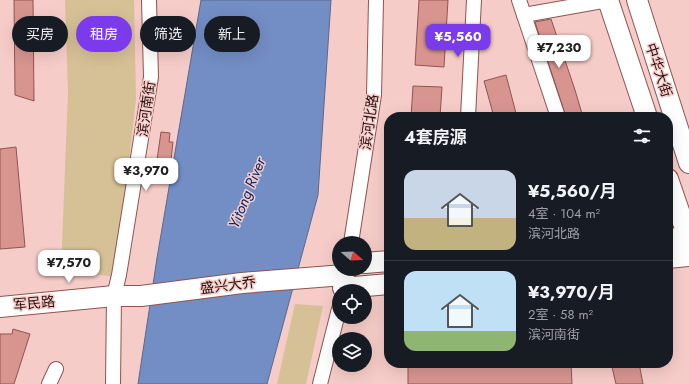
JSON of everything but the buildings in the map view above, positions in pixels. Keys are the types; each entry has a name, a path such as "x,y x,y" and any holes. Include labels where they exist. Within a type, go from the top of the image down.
{"street":[{"name":"滨河南街","path":"113,384 114,296 121,268 151,77 149,0"},
{"name":"滨河北路","path":"352,236 374,95 376,0"},
{"path":"468,112 474,0"},
{"path":"519,0 556,112"},
{"path":"524,15 608,0"},
{"name":"中华大街","path":"608,0 645,112"},
{"name":"中华大街","path":"637,0 673,112"},
{"name":"中华大街","path":"673,113 689,163"},
{"path":"673,194 689,243"},
{"path":"673,240 689,243"},
{"path":"673,254 689,243"},
{"path":"372,262 384,261"},
{"name":"盛兴大乔","path":"141,296 242,283 316,276 344,281 384,284"},
{"name":"军民路","path":"0,306 114,296 141,296"},
{"path":"320,384 335,324"},
{"path":"49,384 56,369"}],"shaded area":[{"path":"65,0 134,0 136,99 116,277 61,270 68,92 67,52 68,52 68,16 66,16"},
{"path":"295,304 323,306 306,384 277,384"}],"water":[{"name":"Yitong River","path":"201,0 331,0 318,195 267,384 138,384 157,258 192,52 196,52 196,29"}]}
